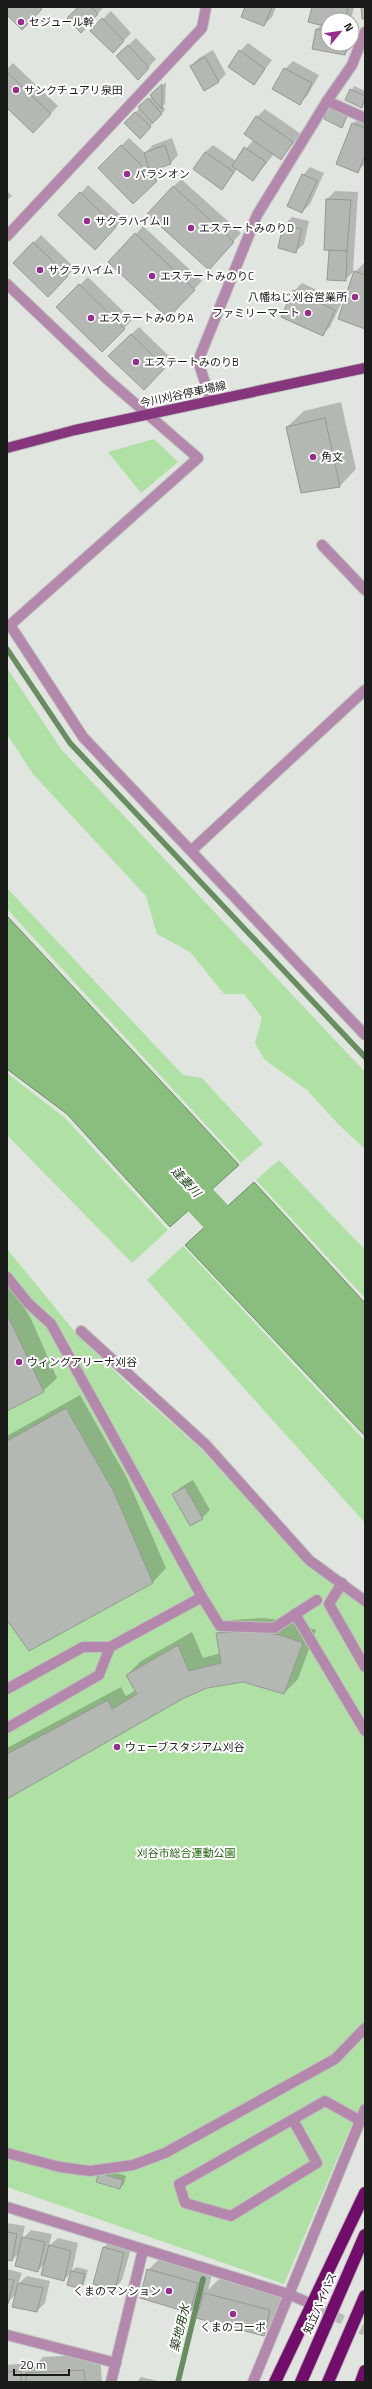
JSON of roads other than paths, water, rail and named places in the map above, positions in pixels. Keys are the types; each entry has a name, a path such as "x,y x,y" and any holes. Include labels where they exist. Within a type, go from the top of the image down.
{"highway":[{"path":"275,2382 365,2193"},
{"name":"知立バイパス","path":"301,2382 365,2235"},
{"path":"328,2382 365,2296"},
{"path":"361,2382 365,2371"}],"main road":[{"name":"今川刈谷停車場線","path":"7,448 74,430 365,368"}],"street":[{"path":"7,236 202,28 206,7"},
{"path":"211,401 198,361 257,216 327,101 352,65 365,32"},
{"path":"327,101 365,118"},
{"path":"7,284 107,379 198,458 10,625 83,737 192,850 365,1035"},
{"path":"322,545 365,590"},
{"path":"192,850 365,690"},
{"path":"7,1277 28,1303 51,1324 202,1597 220,1626 274,1628 317,1600"},
{"path":"81,1331 206,1445 309,1560 365,1601"},
{"path":"342,1583 329,1604 365,1667"},
{"path":"7,1689 83,1647 110,1647 202,1597"},
{"path":"295,1614 365,1731"},
{"path":"7,1728 99,1675 110,1647"},
{"path":"7,2153 60,2167 90,2171 134,2165 165,2153 335,2059 365,2028"},
{"path":"293,2120 317,2163 231,2216 185,2203 179,2184 325,2101 359,2120"},
{"path":"253,2382 359,2120 365,2109"},
{"path":"7,2208 288,2294 307,2302"},
{"path":"111,2382 143,2250"},
{"path":"7,2335 116,2363"}],"water":[{"path":"7,916 239,1165 170,1227 67,1114 7,1069"},
{"path":"254,1182 365,1303 365,1436 185,1245"}],"waterway":[{"path":"7,649 70,743 365,1057"},
{"name":"逢妻川","path":"169,1166 247,1250"},
{"name":"築地用水","path":"178,2382 203,2279"}],"tunnel":[{"path":"307,2302 365,2331"}],"place":[{"name":"セジュール幹","path":"21,22"},
{"name":"サンクチュアリ泉田","path":"16,90"},
{"name":"パラシオン","path":"127,174"},
{"name":"サクラハイムⅡ","path":"87,221"},
{"name":"エステートみのりD","path":"191,228"},
{"name":"サクラハイムⅠ","path":"40,270"},
{"name":"エステートみのりC","path":"152,276"},
{"name":"八幡ねじ刈谷営業所","path":"355,297"},
{"name":"ファミリーマート","path":"308,313"},
{"name":"エステートみのりA","path":"91,318"},
{"name":"エステートみのりB","path":"136,362"},
{"name":"角文","path":"313,457"},
{"name":"ウィングアリーナ刈谷","path":"19,1362"},
{"name":"ウェーブスタジアム刈谷","path":"117,1747"},
{"name":"くまのマンション","path":"169,2291"},
{"name":"くまのコーポ","path":"233,2314"}],"park label":[{"name":"刈谷市総合運動公園","path":"186,1853"}]}
